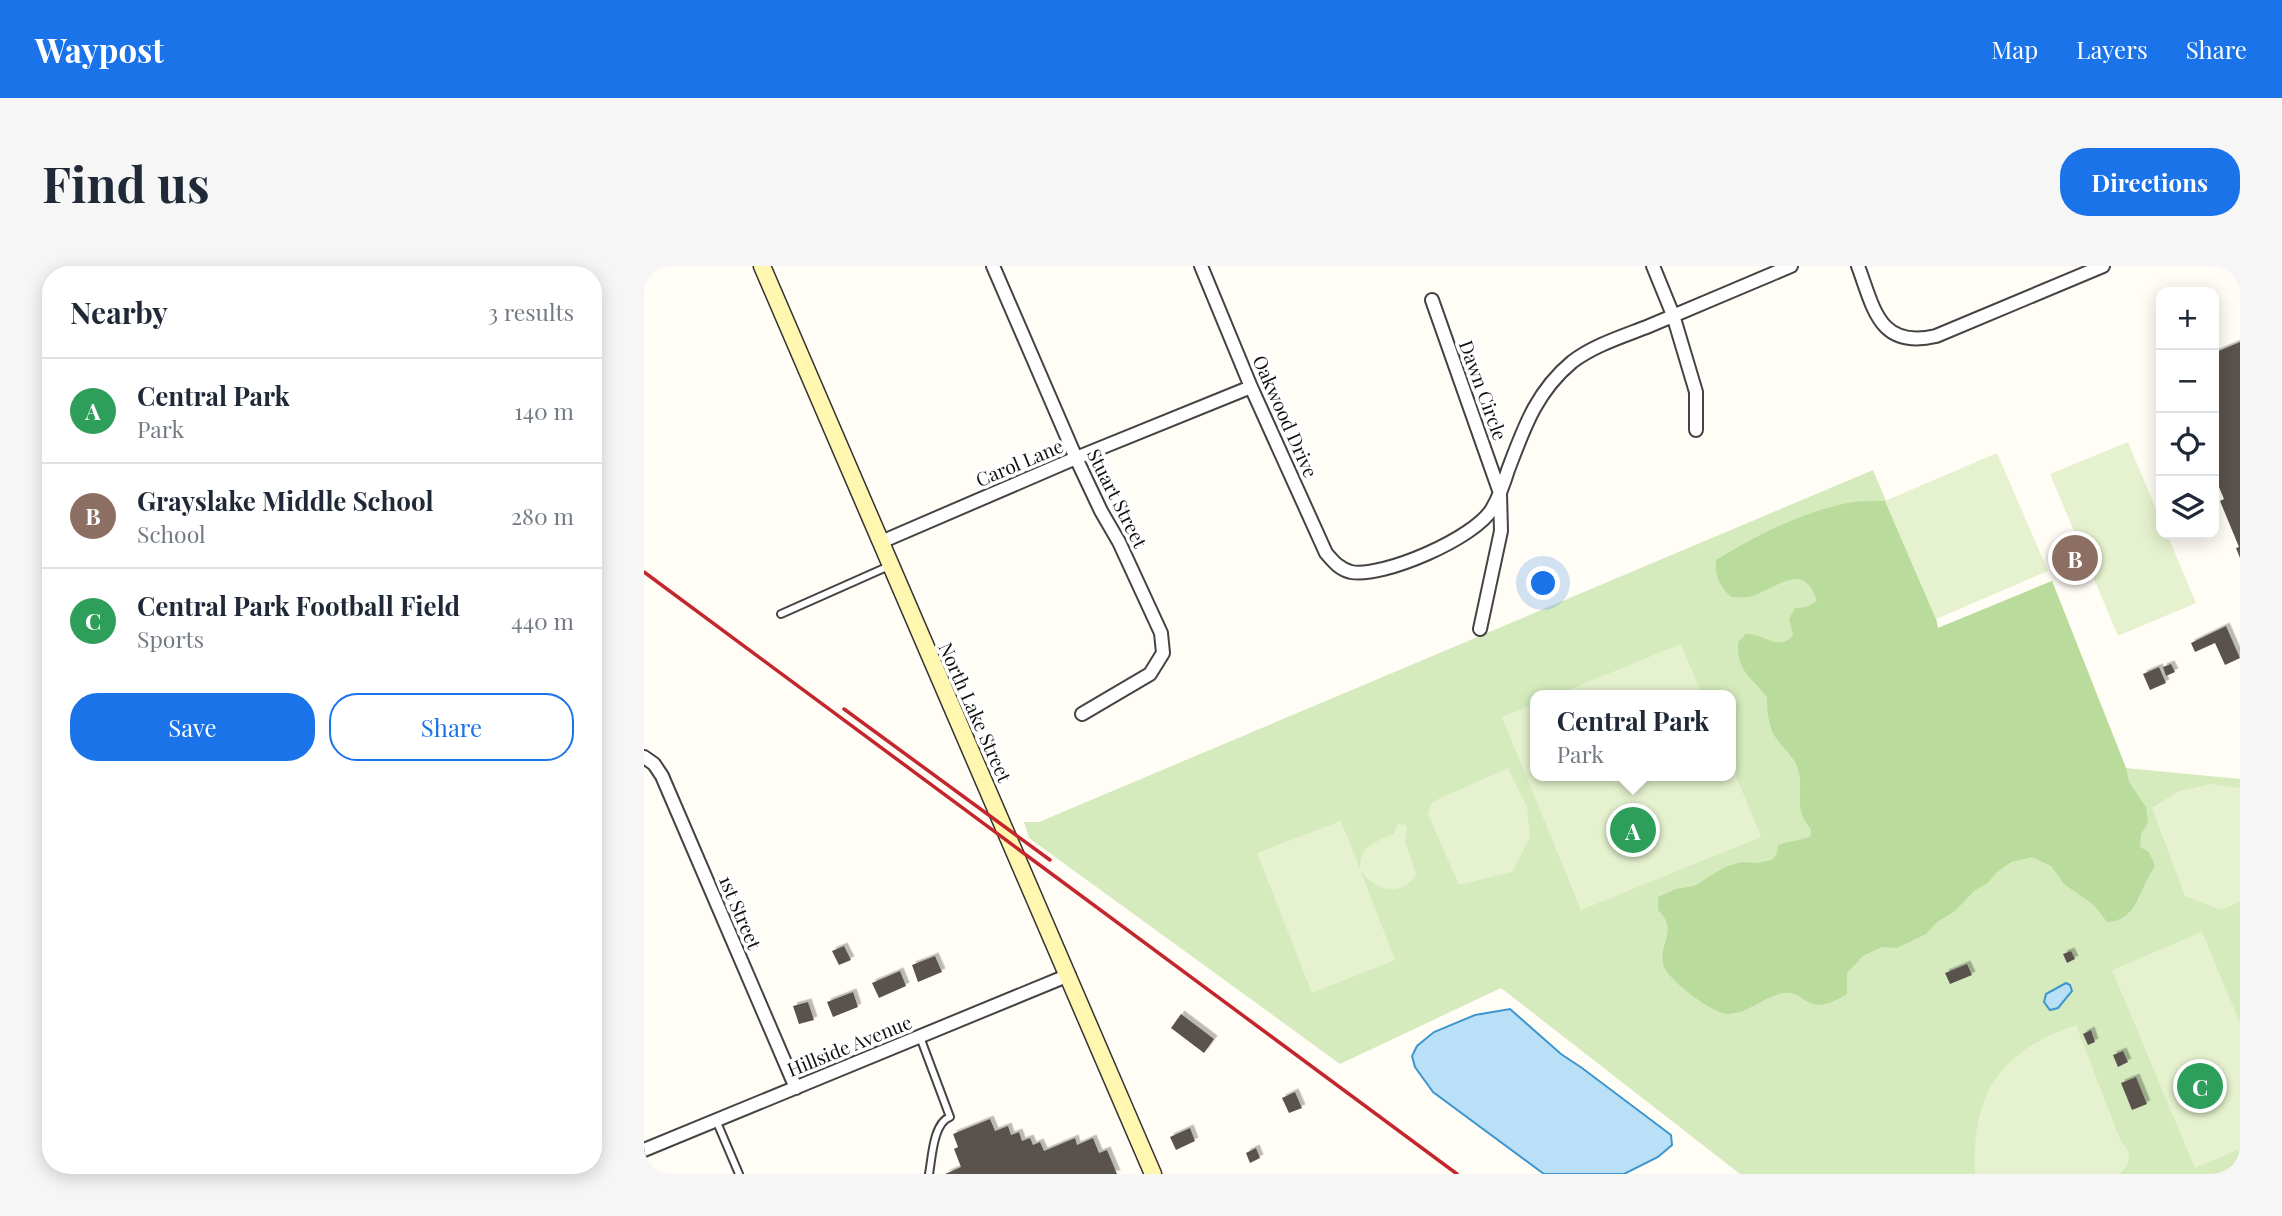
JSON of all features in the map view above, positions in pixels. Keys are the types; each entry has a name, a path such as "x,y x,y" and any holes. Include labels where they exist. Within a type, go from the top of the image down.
{"street":[{"name":"North Lake Street","path":"762,266 1153,1174"},
{"name":"Stuart Street","path":"993,266 1076,458 1149,603 1161,633 1163,653 1150,674 1082,714"},
{"name":"Oakwood Drive","path":"1201,266 1251,387 1326,553 1336,565 1349,571 1376,571 1457,540 1478,527 1492,510 1500,493"},
{"path":"1653,266 1673,315 1696,392 1696,430"},
{"path":"1480,629 1501,531 1500,493 1529,415 1548,386 1574,361 1607,343 1791,266"},
{"path":"1858,266 1876,316 1886,329 1895,335 1918,340 1936,337 2103,266"},
{"name":"Dawn Circle","path":"1432,300 1500,493"},
{"name":"Carol Lane","path":"881,542 1076,458 1251,387"},
{"name":"1st Street","path":"644,757 654,764 662,776 796,1088"},
{"name":"Hillside Avenue","path":"644,1150 1069,975"}],"lane":[{"path":"781,614 891,565"},
{"path":"919,1037 950,1117 944,1119 939,1127 929,1174"},
{"path":"716,1120 739,1174"}],"green space":[{"path":"2128,442 2156,509 2156,539 2169,539 2196,603 2118,636 2050,474"},
{"path":"1997,453 2048,571 1936,619 1885,501"},
{"path":"1873,470 1938,628 2052,581 2126,768 2240,779 2240,1174 1740,1174 1501,988 1340,1064 1029,838 1024,822 1039,822"},
{"path":"1885,501 1938,628 2052,581 2126,768 2129,782 2146,807 2148,823 2141,834 2140,847 2149,852 2155,866 2132,910 2117,920 2107,922 2094,905 2064,884 2051,866 2032,857 2011,862 1926,934 1897,948 1882,947 1863,956 1847,973 1847,994 1832,1002 1813,1004 1788,993 1773,996 1742,1011 1722,1013 1692,995 1666,970 1662,956 1668,930 1664,917 1658,910 1658,897 1676,889 1694,886 1725,867 1741,862 1772,860 1778,845 1811,836 1811,829 1800,806 1797,766 1774,735 1768,716 1767,697 1742,667 1738,642 1746,634 1776,642 1787,640 1793,635 1789,619 1795,608 1806,607 1817,601 1812,589 1798,579 1781,583 1753,596 1731,597 1719,580 1716,560 1763,534 1812,513 1847,503"},
{"path":"1681,644 1700,690 1568,690"},
{"path":"1530,706 1530,781 1736,781 1736,776 1761,837 1581,910 1502,717"},
{"path":"1508,768 1527,807 1530,837 1512,872 1459,885 1428,814 1432,802"},
{"path":"2211,784 2240,788 2240,902 2221,910 2185,896 2152,808 2179,791"},
{"path":"1341,821 1360,869 1365,850 1394,834 1398,824 1405,825 1405,841 1416,875 1402,887 1387,889 1373,883 1360,870 1395,960 1312,993 1257,853"},
{"path":"2202,932 2240,1023 2240,1149 2195,1168 2112,970"},
{"path":"2076,1025 2121,1142 2129,1154 2126,1167 2119,1174 1975,1174 1975,1145 1979,1120 1985,1098 1996,1079 2009,1062 2027,1048"}],"water":[{"path":"2066,983 2072,991 2058,1008 2050,1010 2044,1002 2046,994"},
{"path":"1510,1009 1561,1054 1671,1135 1672,1145 1658,1157 1624,1174 1544,1174 1433,1092 1415,1067 1412,1056 1417,1046 1434,1032 1475,1015"}],"building":[{"path":"2240,342 2240,558 2236,548 2239,547 2220,501 2224,499 2219,487 2219,351"},
{"path":"2226,626 2240,658 2225,665 2215,643 2195,652 2191,643"},
{"path":"2171,664 2175,672 2166,676 2163,667"},
{"path":"2159,667 2166,683 2150,690 2143,674"},
{"path":"844,946 851,960 839,965 832,951"},
{"path":"2071,951 2075,959 2067,963 2063,954"},
{"path":"935,956 942,972 918,982 912,965"},
{"path":"1967,964 1972,975 1950,984 1945,973"},
{"path":"900,971 906,986 879,998 872,983"},
{"path":"853,992 858,1007 833,1017 827,1002"},
{"path":"808,1002 814,1020 799,1024 793,1006"},
{"path":"1181,1014 1214,1039 1204,1053 1171,1028"},
{"path":"2091,1030 2095,1042 2088,1045 2083,1034"},
{"path":"2123,1051 2128,1062 2118,1067 2113,1055"},
{"path":"2136,1077 2147,1104 2132,1110 2121,1083"},
{"path":"1295,1092 1302,1108 1289,1113 1282,1098"},
{"path":"990,1119 995,1131 1008,1126 1011,1135 1019,1132 1022,1141 1030,1138 1033,1145 1040,1142 1044,1151 1075,1138 1077,1145 1093,1138 1099,1153 1107,1150 1117,1174 945,1174 961,1167 954,1149 958,1147 953,1134"},
{"path":"1190,1128 1195,1141 1176,1150 1170,1137"},
{"path":"1256,1148 1260,1158 1250,1163 1246,1153"}],"railway":[{"path":"644,572 1457,1174"},
{"path":"844,709 1050,860"}],"place":[{"name":"Grayslake Middle School","path":"2075,558"},
{"name":"Central Park","path":"1633,830"},
{"name":"Central Park Football Field","path":"2200,1086"}]}
